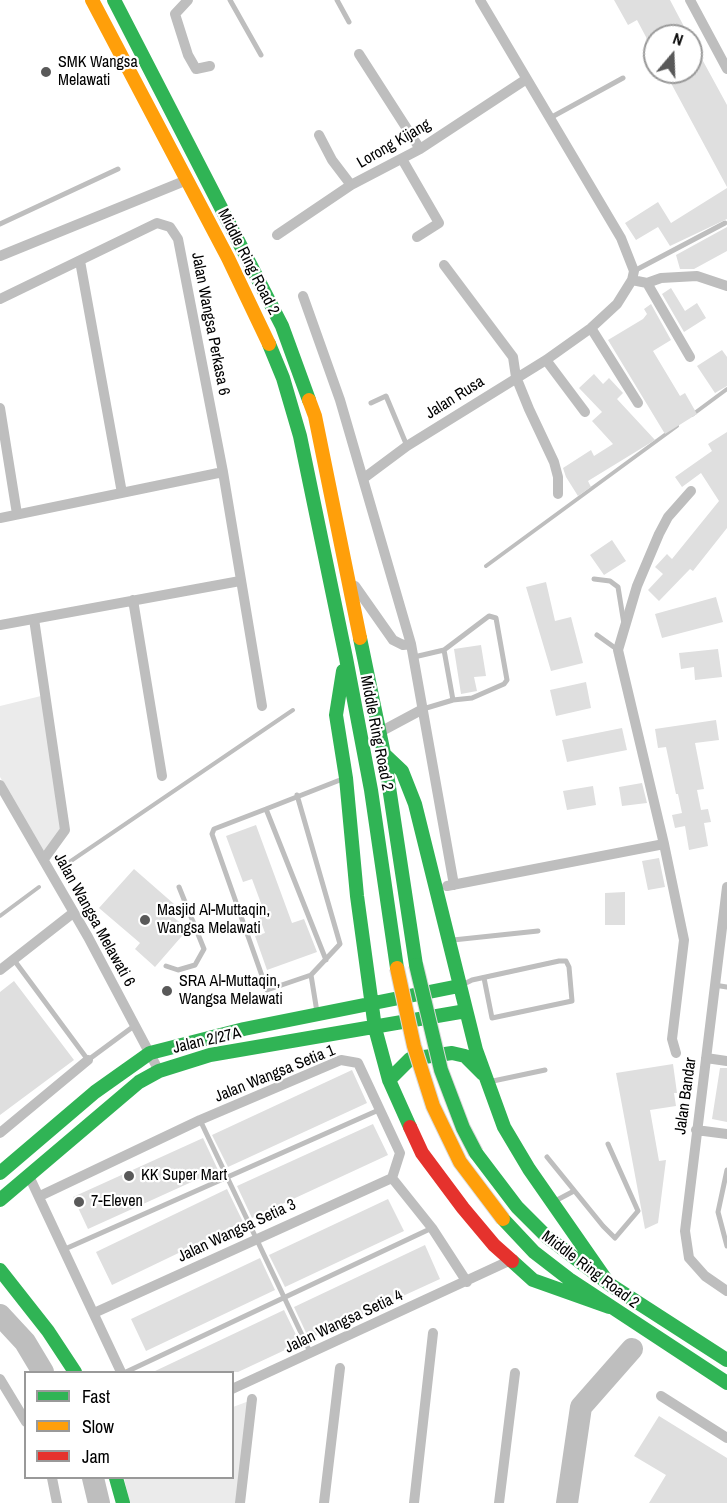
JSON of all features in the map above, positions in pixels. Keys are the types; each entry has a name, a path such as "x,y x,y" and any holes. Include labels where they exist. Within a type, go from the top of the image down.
{"main road":[{"name":"Middle Ring Road 2","path":"92,0 265,333 283,378 300,436 346,658 371,790 397,968 414,1046 441,1126 459,1162 503,1219 534,1252 609,1307 727,1383"},
{"name":"Middle Ring Road 2","path":"114,0 282,326 315,416 380,732 416,964 441,1070 463,1128 476,1153 517,1207 532,1222 578,1262 609,1284 727,1360"},
{"path":"346,658 336,715 346,778 371,1003 389,1080 422,1153 463,1208 511,1260 532,1280 609,1307"},
{"path":"384,754 402,771 415,804 484,1079 504,1127 529,1169 555,1202 609,1284"},
{"name":"Jalan 2/27A","path":"0,1173 95,1092 150,1053 177,1044 459,986"},
{"name":"Jalan 2/27A","path":"0,1200 139,1082 159,1071 210,1055 466,1011"},
{"path":"389,1080 410,1059 452,1053 465,1056 484,1079"},
{"path":"0,1270 48,1331 74,1371"},
{"path":"116,1479 123,1503"}],"street":[{"path":"188,0 176,15 188,55 196,69 210,66"},
{"path":"480,0 525,80 621,238 633,276 647,283 690,357"},
{"path":"690,0 727,69"},
{"path":"359,54 420,148"},
{"name":"Lorong Kijang","path":"276,234 351,185 420,148 525,80"},
{"path":"319,135 332,160 351,185"},
{"path":"402,159 439,223 417,237"},
{"path":"0,256 187,180"},
{"name":"Jalan Wangsa Perkasa 6","path":"0,300 157,223 170,227 178,239 223,472 262,706"},
{"path":"80,261 122,493"},
{"path":"444,265 513,357 516,377 554,462 558,477 558,494"},
{"name":"Jalan Rusa","path":"364,478 408,446 546,360 591,328 617,304 633,276"},
{"path":"647,283 661,278 697,276 727,286"},
{"path":"303,296 364,478 411,644 454,885"},
{"path":"591,328 638,403"},
{"path":"546,360 585,412"},
{"path":"0,408 17,514"},
{"path":"0,518 223,472"},
{"path":"676,1053 672,1039 684,940 664,844 618,650 637,586 659,534 668,518 691,490"},
{"path":"348,576 393,640 403,645 411,644"},
{"path":"0,625 240,581"},
{"path":"134,600 162,776"},
{"path":"34,619 65,830 44,860"},
{"path":"380,732 423,709"},
{"name":"Jalan Wangsa Melawati 6","path":"0,784 159,1071"},
{"path":"435,889 664,844"},
{"name":"Jalan Bandar","path":"727,887 724,927 714,985 685,1231 689,1258 705,1276 727,1291"},
{"path":"0,970 73,913"},
{"path":"706,1058 727,1061"},
{"path":"0,1133 88,1060"},
{"name":"Jalan Wangsa Setia 1","path":"40,1196 200,1120 341,1060 358,1063 381,1109 400,1153 392,1178"},
{"path":"696,1130 727,1134"},
{"path":"29,1176 121,1371"},
{"path":"392,1178 432,1228 467,1282"},
{"name":"Jalan Wangsa Setia 3","path":"94,1313 392,1178"},
{"name":"Jalan Wangsa Setia 4","path":"234,1388 311,1355 511,1260"},
{"path":"414,1503 433,1333"},
{"path":"324,1503 340,1368"},
{"path":"499,1503 515,1373"},
{"path":"0,1379 24,1419"},
{"path":"661,1396 727,1437"},
{"path":"240,1503 252,1399"},
{"path":"52,1479 57,1503"}],"lane":[{"path":"230,0 261,56"},
{"path":"337,0 349,22"},
{"path":"550,118 623,78"},
{"path":"0,224 118,169"},
{"path":"633,276 726,223"},
{"path":"371,403 386,396 408,446"},
{"path":"594,579 610,581 618,587 621,594 622,618 626,628"},
{"path":"414,657 444,650 489,616 496,618 507,680 504,684 472,698 453,700 423,709"},
{"path":"597,635 618,650"},
{"path":"444,650 453,700"},
{"path":"297,795 340,944 311,975 267,990 212,834 214,829 297,795 346,778"},
{"path":"266,808 326,960"},
{"path":"166,966 178,970 195,965 204,949 179,887"},
{"path":"448,940 538,931"},
{"path":"14,960 88,1060 135,1026"},
{"path":"459,986 484,978 559,961 566,962 569,967 572,1001 499,1019 492,1018 484,978"},
{"path":"311,975 317,1014"},
{"path":"714,985 727,987"},
{"path":"484,1079 545,1070"},
{"path":"65,1249 381,1109"},
{"path":"200,1120 311,1355"},
{"path":"547,1157 615,1238 638,1211 608,1144"},
{"path":"727,1170 718,1212 720,1227 727,1246"},
{"path":"555,1202 574,1191"},
{"path":"128,1371 286,1299 432,1228"}],"shaded area":[{"path":"41,696 61,832 44,852 0,777 0,706"},
{"path":"249,1401 238,1503 130,1503 124,1479 234,1479 234,1407"}],"building":[{"path":"614,0 670,0 683,24 643,24 643,31 637,20 628,25"},
{"path":"703,61 727,105 727,187 671,84 703,84"},
{"path":"727,188 727,219 670,246 658,227 636,240 625,223 658,202 671,223"},
{"path":"727,227 727,251 694,269 680,269 676,255"},
{"path":"671,288 685,311 697,303 706,318 684,332 662,294"},
{"path":"651,304 671,340 653,351 680,396 685,393 697,414 665,434 608,340 643,319 647,314 644,309"},
{"path":"722,350 727,357 727,386 715,393 697,366"},
{"path":"594,374 603,384 609,378 623,393 617,399 655,440 588,481 591,487 578,496 563,468 591,450 594,456 613,444 592,421 602,412 579,388"},
{"path":"727,432 727,528 693,571 690,569 659,601 648,590 663,574 655,567 667,554 672,559 719,501 701,473 682,487 675,477 712,451 708,444"},
{"path":"612,540 626,561 604,575 590,555"},
{"path":"546,582 555,621 571,617 583,663 551,671 526,587"},
{"path":"716,597 723,622 662,638 655,614"},
{"path":"481,645 486,676 474,677 477,691 461,694 454,649"},
{"path":"718,649 722,677 695,680 694,667 681,669 679,653"},
{"path":"586,682 591,708 556,716 550,690"},
{"path":"716,720 719,740 695,743 704,789 697,790 701,810 708,809 711,822 704,823 708,846 689,850 685,826 675,828 672,815 682,813 666,747 658,748 655,729"},
{"path":"622,728 627,750 567,762 562,740"},
{"path":"642,783 647,803 622,806 619,787"},
{"path":"593,786 596,805 567,810 563,791"},
{"path":"256,825 292,923 304,919 317,952 267,970 255,936 265,933 256,908 262,906 252,879 243,882 226,836"},
{"path":"659,858 665,887 648,890 642,861"},
{"name":"Masjid Al-Muttaqin, Wangsa Melawati","path":"134,869 174,904 167,912 188,929 155,967 135,949 140,943 99,908"},
{"path":"625,892 625,925 605,925 605,893"},
{"path":"14,981 74,1060 0,1115 0,992"},
{"path":"673,1064 677,1093 674,1093 676,1106 650,1110 659,1161 666,1160 658,1223 645,1229 616,1073"},
{"path":"720,1068 727,1068 727,1122 712,1119"},
{"path":"352,1070 367,1103 228,1167 212,1135"},
{"path":"373,1124 388,1155 252,1218 237,1186"},
{"path":"203,1138 218,1170 88,1229 73,1197"},
{"path":"227,1189 243,1222 112,1285 96,1252"},
{"path":"388,1199 404,1231 285,1287 269,1255"},
{"path":"425,1245 440,1279 309,1339 294,1307"},
{"path":"260,1258 275,1290 146,1351 131,1319"},
{"path":"284,1310 300,1343 238,1372 155,1371"},
{"path":"659,1416 727,1458 727,1503 649,1503 666,1475 634,1456"}],"waterway":[{"path":"692,415 727,389"},
{"path":"486,566 677,426"},
{"path":"65,865 293,710"},
{"path":"0,916 39,887"},
{"path":"0,1315 25,1342 42,1371"},
{"path":"567,1503 581,1407 632,1349"},
{"path":"93,1479 99,1503"}],"traffic: fast":[{"path":"114,0 282,326 309,400"},
{"path":"269,344 283,378 300,436 346,658 371,790 397,968"},
{"path":"360,638 384,754 416,965"},
{"path":"343,671 336,715 346,778 357,896 375,1028 389,1080 410,1127"},
{"path":"384,754 402,771 415,804 476,1050 504,1127 529,1169 609,1284"},
{"path":"416,965 441,1070 463,1128 476,1153"},
{"path":"0,1173 95,1092 150,1053 244,1029 459,986"},
{"path":"0,1200 139,1082 159,1071 210,1055 466,1011"},
{"path":"389,1080 410,1059 452,1053 465,1056 483,1074"},
{"path":"476,1153 517,1207 547,1237 609,1284 727,1360"},
{"path":"503,1219 534,1252 569,1279 727,1383"},
{"path":"512,1261 533,1280 609,1307"},
{"path":"0,1270 48,1331 74,1371"},
{"path":"116,1479 123,1503"}],"traffic: slow":[{"path":"92,0 228,258 269,344"},
{"path":"309,400 315,416 360,638"},
{"path":"397,968 414,1046 433,1106 460,1162 503,1219"}],"traffic: jam":[{"path":"410,1127 422,1153 463,1208 494,1245 512,1261"}],"place":[{"name":"SMK Wangsa Melawati","path":"46,72"},
{"name":"Masjid Al-Muttaqin, Wangsa Melawati","path":"145,920"},
{"name":"SRA Al-Muttaqin, Wangsa Melawati","path":"167,991"},
{"name":"KK Super Mart","path":"129,1176"},
{"name":"7-Eleven","path":"79,1202"}]}
